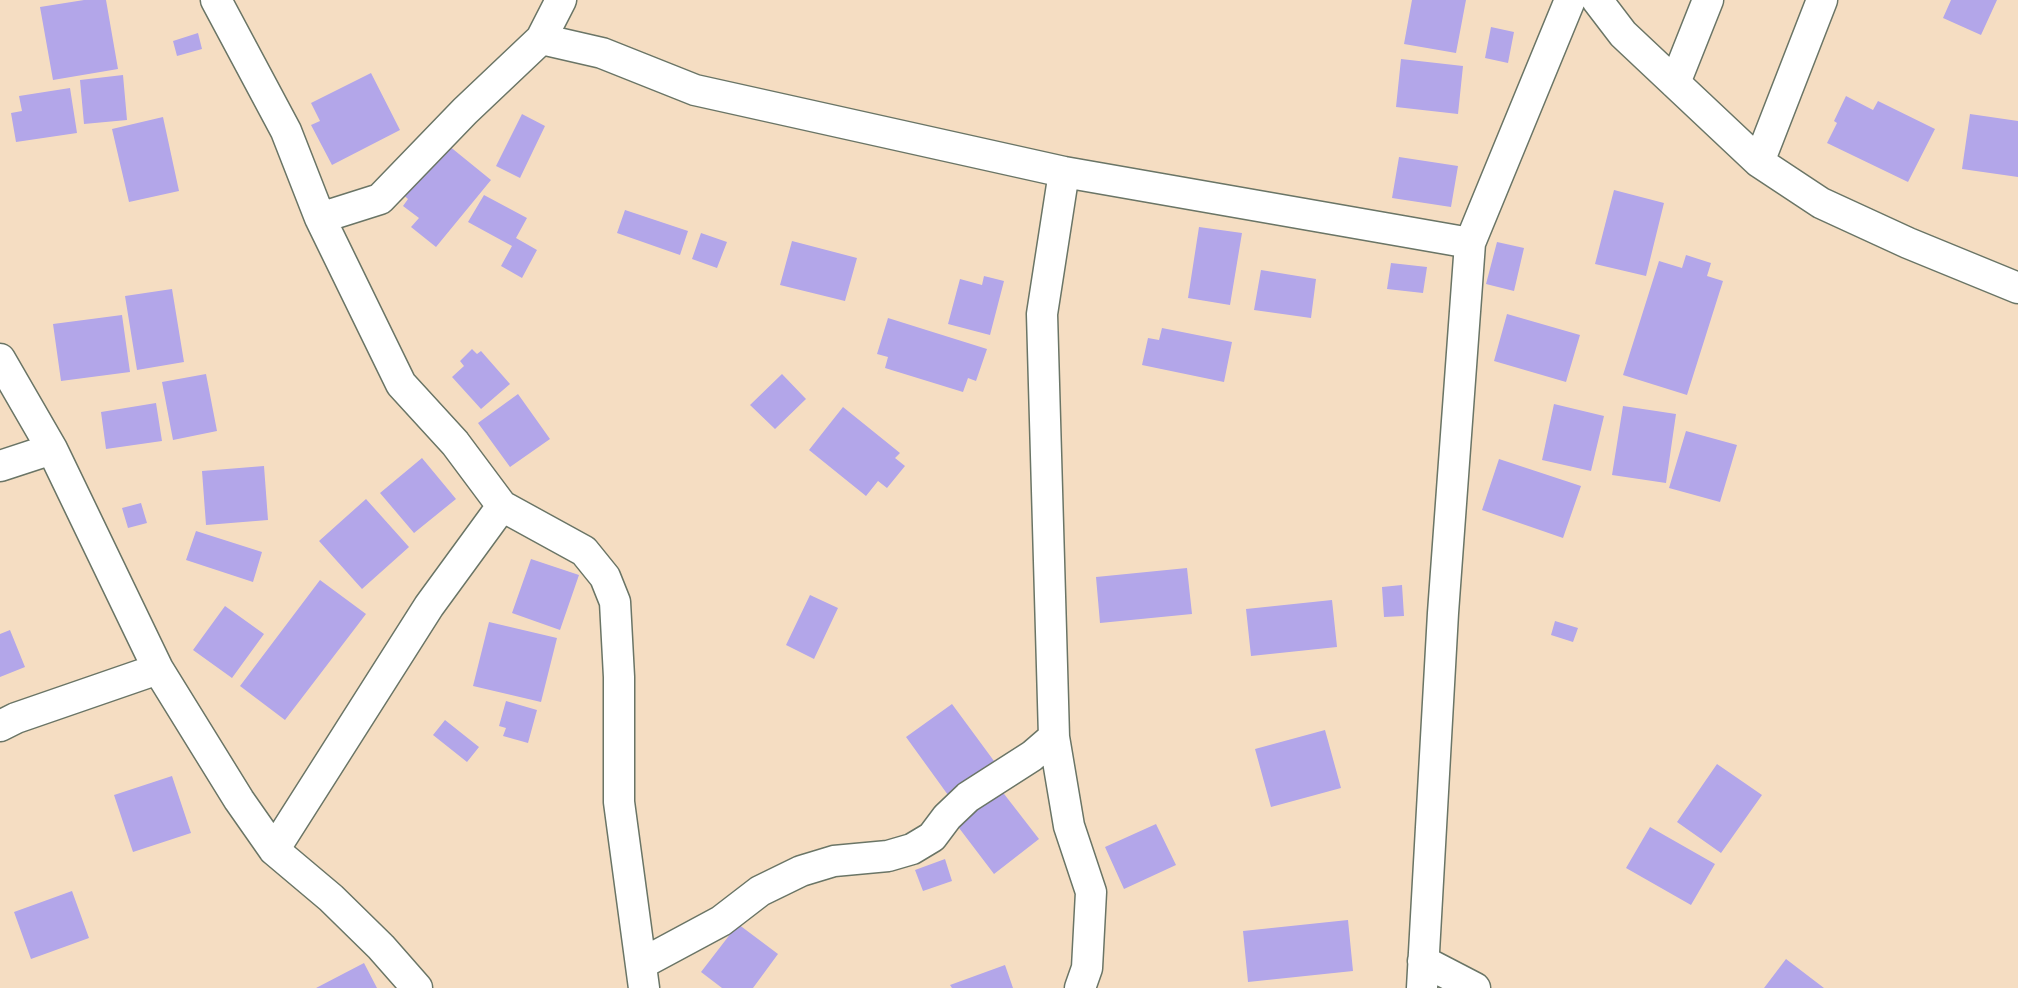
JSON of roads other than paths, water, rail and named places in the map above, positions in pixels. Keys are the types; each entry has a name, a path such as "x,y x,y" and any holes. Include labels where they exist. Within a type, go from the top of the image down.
{"street":[{"path":"216,0 286,131 320,218 401,384 455,443 502,506 584,551 605,577 615,602 619,802 642,976 760,891 801,871 834,861 888,856 912,849 932,836 968,797 1032,756 1054,737"},
{"path":"320,218 380,199 465,111 541,39 561,0"},
{"path":"1475,988 1422,974 1443,613 1470,243 1570,0"},
{"path":"1597,0 1622,34 1759,162 1821,202 1908,243 2018,288"},
{"path":"1675,83 1708,0"},
{"path":"1759,162 1822,0"},
{"path":"541,39 602,53 695,90 1064,172 1470,243"},
{"path":"1064,172 1042,314 1054,737 1069,826 1091,892 1087,968 1080,988"},
{"path":"0,359 52,449 158,669 233,791 274,850 331,898 381,947 417,988"},
{"path":"0,466 52,449"},
{"path":"274,850 429,606 502,506"},
{"path":"0,726 158,669"}]}
